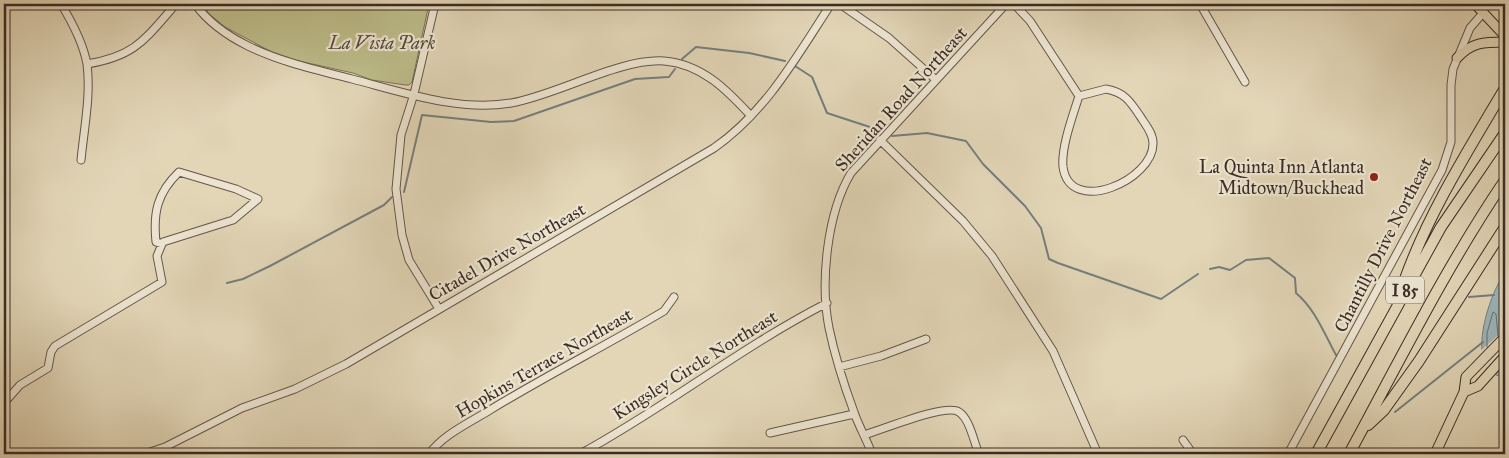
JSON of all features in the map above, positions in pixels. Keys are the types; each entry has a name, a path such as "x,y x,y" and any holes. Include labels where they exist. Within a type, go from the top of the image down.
{"highway":[{"path":"1394,309 1412,260 1455,173 1505,88"},
{"name":"I 85","path":"1316,454 1394,309 1441,227 1505,133"},
{"name":"I 85","path":"1349,454 1447,273 1478,220 1505,180"},
{"path":"1362,431 1384,410 1394,396 1505,227"}],"main road":[{"path":"1475,4 1505,36"},
{"path":"1457,58 1465,49 1478,42 1505,42"},
{"path":"1435,454 1464,392 1466,377 1505,338"},
{"path":"1464,392 1478,386 1505,356"}],"street":[{"path":"61,4 78,34 87,64 87,89 81,160"},
{"path":"87,64 117,57 133,49 147,38 176,4"},
{"path":"196,4 209,20 246,45 268,55 303,67 414,94 464,104 497,105 532,98 634,64 663,61 680,64 707,75 723,86 751,116"},
{"path":"435,4 414,94 401,135 396,193 402,235 409,260 439,309"},
{"name":"Citadel Drive Northeast","path":"144,454 165,447 242,408 295,389 346,364 714,148 751,116 777,85 831,4"},
{"path":"840,4 889,38 935,79"},
{"name":"Sheridan Road Northeast","path":"872,454 854,414 839,367 829,326 827,256 833,219 843,186 851,172 1006,4"},
{"path":"1014,4 1030,22 1079,96 1064,152 1063,168 1075,187 1084,191 1096,192 1110,188 1142,168 1152,150 1153,141 1146,126 1124,95 1106,89 1079,96"},
{"path":"1200,4 1246,82"},
{"name":"Chantilly Drive Northeast","path":"1288,454 1442,170 1451,142 1451,85 1457,58 1470,28 1483,13"},
{"path":"880,140 963,221 992,256 1053,351 1098,454"},
{"path":"4,402 20,385 48,368 51,352 55,346 162,282 157,256 163,242 233,220 258,199 179,172 165,186 153,219 156,242 162,244"},
{"name":"Hopkins Terrace Northeast","path":"429,454 436,445 453,432 518,392 664,311 674,298"},
{"name":"Kingsley Circle Northeast","path":"580,454 669,400 744,349 827,303"},
{"path":"839,367 881,356 926,339"},
{"path":"864,436 942,411 952,410 959,412 965,419 979,454"},
{"path":"770,432 854,414"},
{"path":"1183,440 1193,454"}],"green space":[{"name":"La Vista Park","path":"204,4 429,4 412,82 409,85 405,85 372,80 353,73 281,57 225,27 208,13"}],"water":[{"path":"1505,273 1505,302 1500,321 1505,341 1505,377 1492,372 1485,362 1482,348 1483,331 1492,297"}],"pier":[{"path":"1504,330 1505,365 1494,376 1483,363 1480,351"}],"waterway":[{"path":"682,59 696,47 749,53 785,61"},
{"path":"795,66 812,77 827,113 879,130"},
{"path":"404,192 422,115 491,122 514,121 635,79 669,77 675,69"},
{"path":"892,136 927,133 966,141 983,164 1025,206 1041,228 1049,259 1161,299 1198,274"},
{"path":"227,283 243,279 270,266 384,205 392,197"},
{"path":"1210,269 1219,267 1230,270 1246,260 1269,258 1295,278 1296,293 1309,306 1336,355"},
{"path":"1469,297 1494,295"},
{"path":"1395,412 1483,342"}],"place":[{"name":"La Quinta Inn Atlanta Midtown/Buckhead","path":"1374,177"}]}
